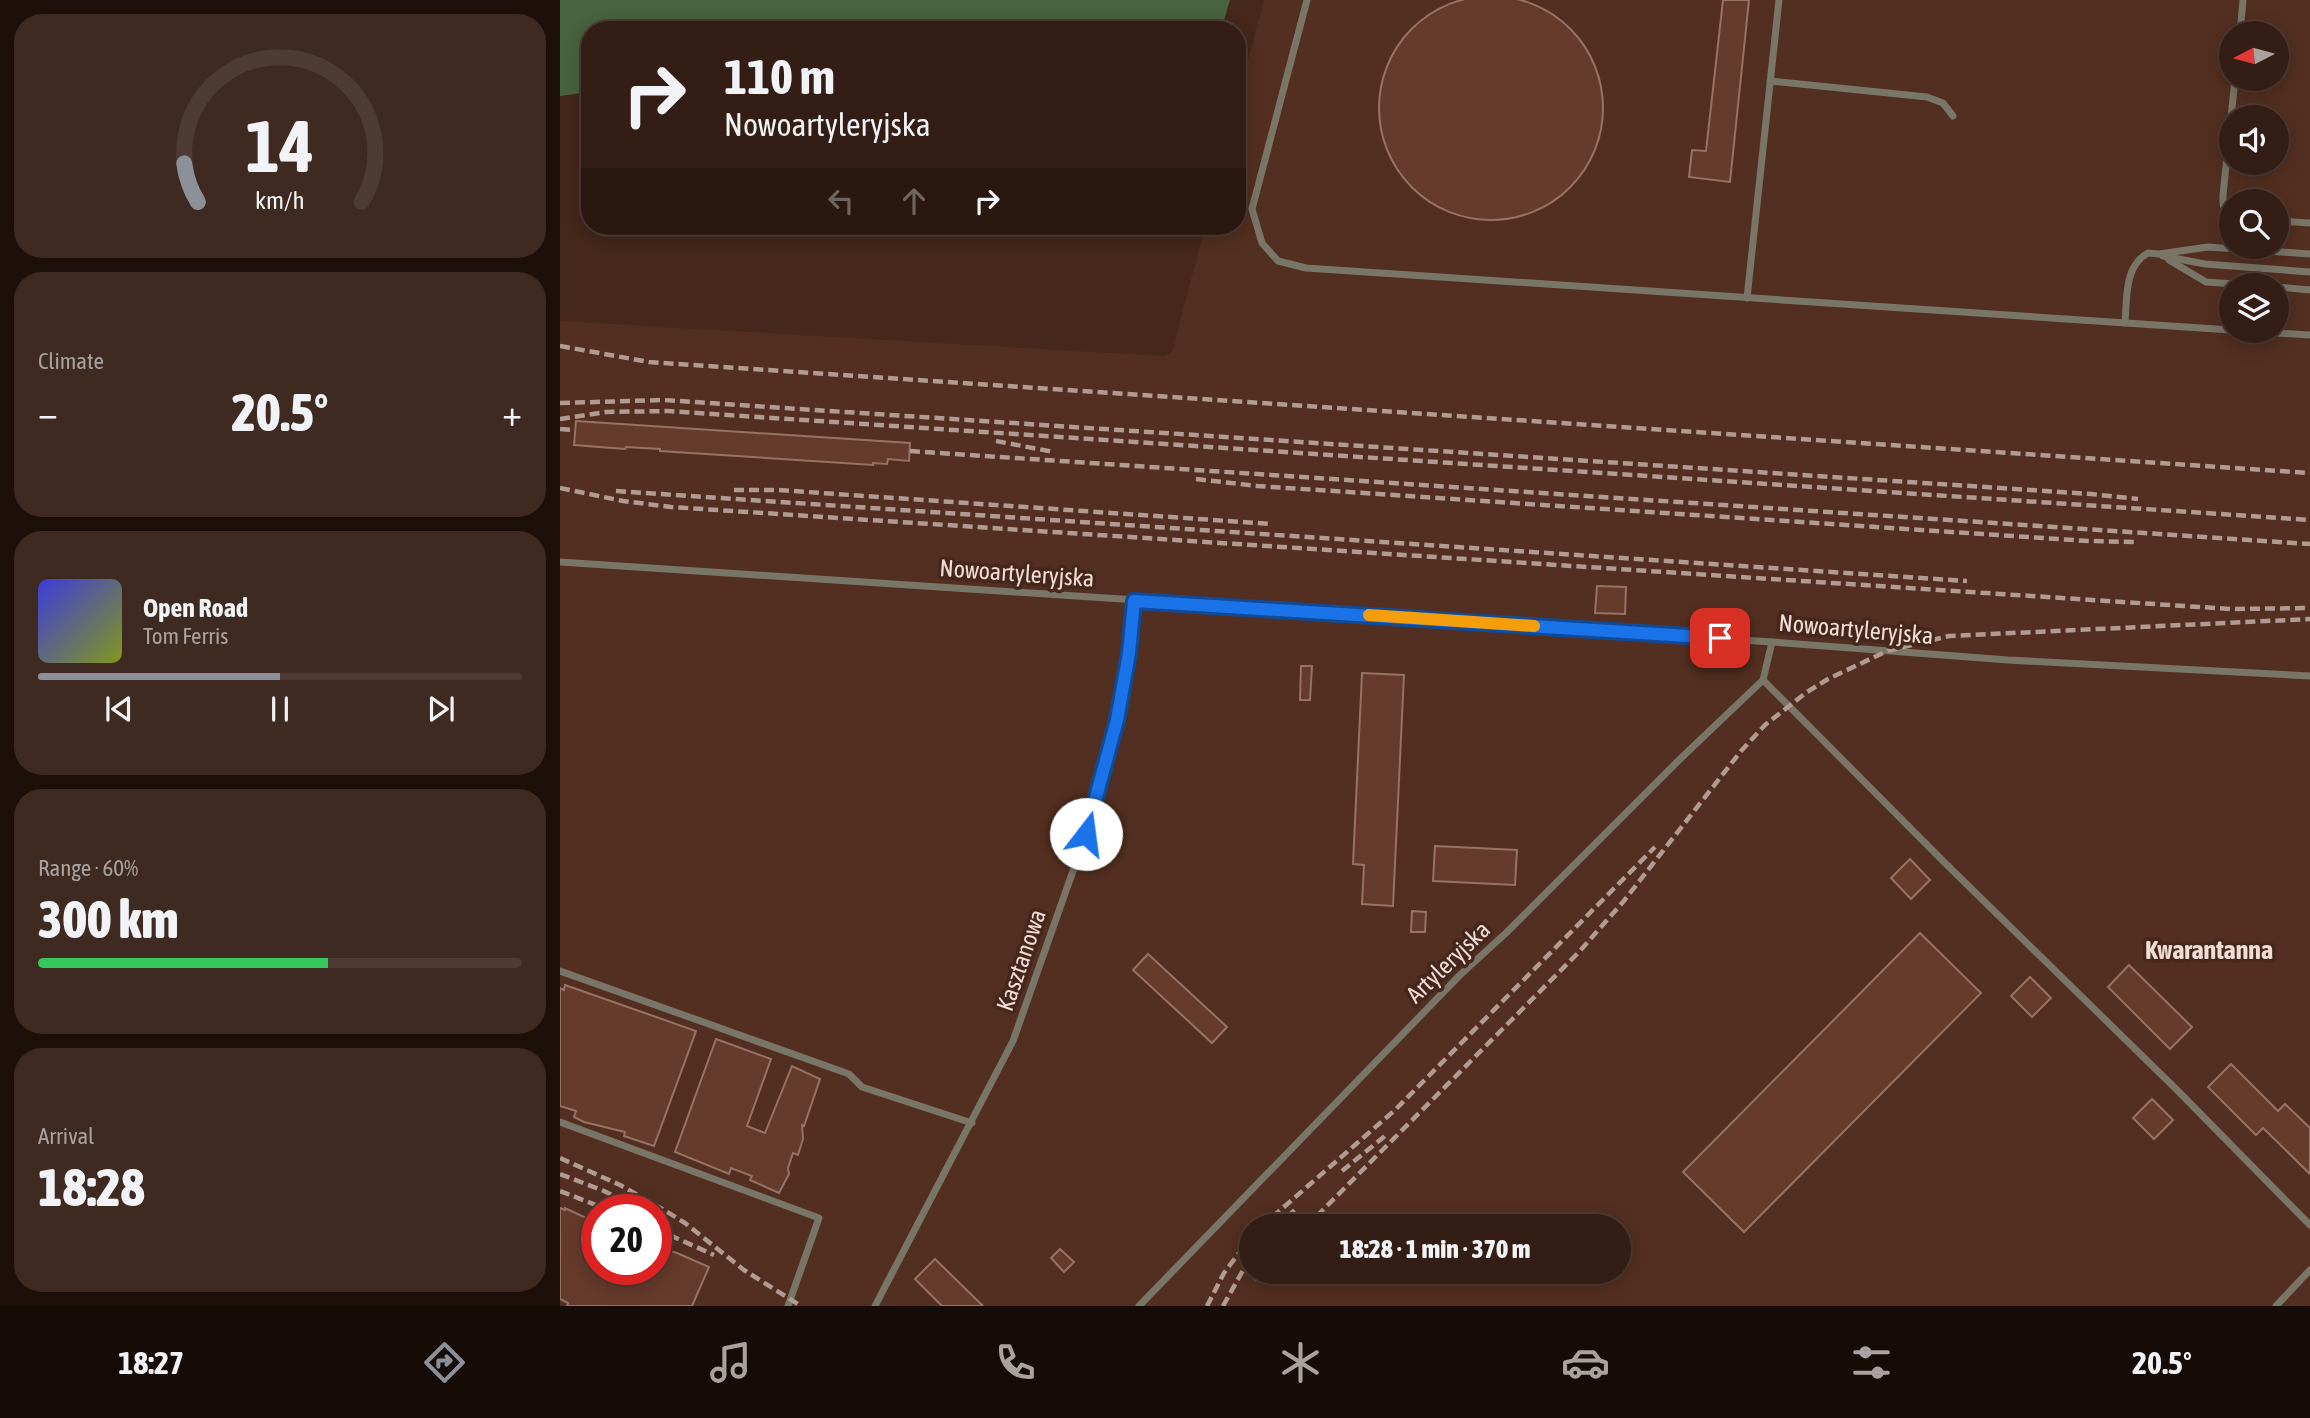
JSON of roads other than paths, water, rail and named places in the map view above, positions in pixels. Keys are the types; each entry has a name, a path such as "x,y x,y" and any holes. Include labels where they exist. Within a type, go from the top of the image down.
{"lane":[{"path":"1307,0 1252,209 1262,243 1278,261 1306,268 2219,329"},
{"path":"1747,298 1779,0"},
{"path":"2241,21 2243,0"},
{"path":"1770,80 1935,99 1949,108 1953,116"},
{"path":"2224,189 2234,91"},
{"path":"2289,222 2310,223"},
{"path":"2159,254 2208,247 2310,254"},
{"path":"2125,323 2127,291 2134,264 2148,253 2205,264 2310,272"},
{"path":"2159,254 2206,282 2219,283"},
{"path":"2289,289 2310,290"},
{"path":"2289,334 2310,335"},
{"name":"Nowoartyleryjska","path":"560,562 2008,660 2310,676"},
{"name":"Kasztanowa","path":"875,1306 1013,1041 1086,834 1117,720 1129,653 1134,601"},
{"path":"1772,642 1763,680 2310,1225"},
{"name":"Artyleryjska","path":"1139,1306 1459,975 1507,932 1763,680"},
{"path":"560,971 849,1074 862,1087 972,1123"},
{"path":"560,1122 819,1218 788,1306"},
{"path":"2276,1306 2310,1270"}],"railway":[{"path":"560,346 649,362 2310,473"},
{"path":"560,403 663,400 2138,499"},
{"path":"560,419 606,412 668,411 2310,520"},
{"path":"560,429 575,430"},
{"path":"996,441 1054,452"},
{"path":"910,451 2310,544"},
{"path":"1196,479 1257,486 2135,542"},
{"path":"560,488 623,501 671,507 2230,609 2310,608"},
{"path":"734,490 778,490 1272,524"},
{"path":"616,491 1967,581"},
{"path":"1319,1214 1579,952 1623,902 1741,751 1765,725 1828,679 1887,651 1949,636 2310,619"},
{"path":"1276,1214 1395,1110 1655,847"},
{"path":"1342,1171 1385,1136"},
{"path":"560,1158 620,1185 664,1210 685,1223 744,1270 801,1306"},
{"path":"560,1174 610,1194"},
{"path":"560,1191 581,1199"},
{"path":"1290,1214 1296,1209"},
{"path":"672,1236 714,1255"},
{"path":"1207,1306 1224,1273 1239,1253"},
{"path":"1223,1306 1239,1277"}],"district":[{"name":"Kwarantanna","path":"2209,950"}]}
